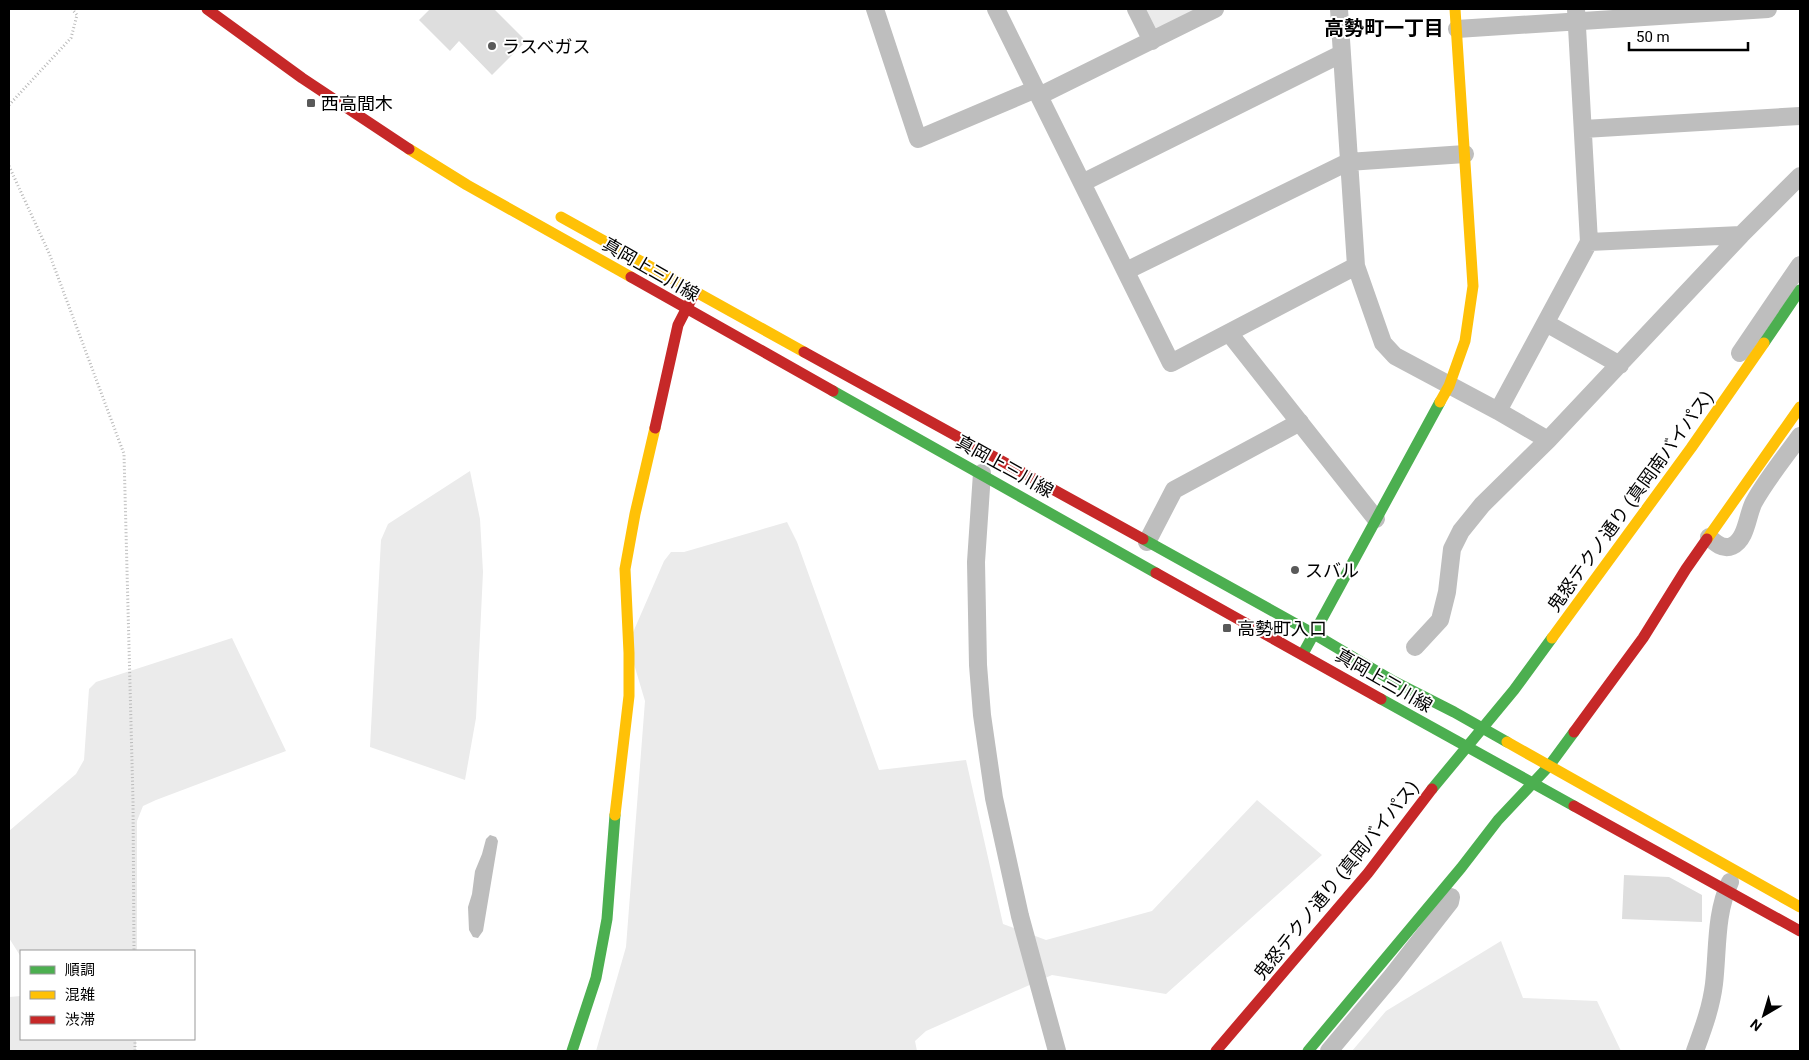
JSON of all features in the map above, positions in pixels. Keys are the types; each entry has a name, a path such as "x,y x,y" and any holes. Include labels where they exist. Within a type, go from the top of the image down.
{"main road":[{"name":"真岡上三川線","path":"207,9 256,46 361,119 467,185 1466,747 1800,931"},
{"path":"1303,654 1449,386 1465,341 1473,286 1455,9"},
{"name":"真岡上三川線","path":"555,213 1314,634 1393,681 1800,907"},
{"name":"鬼怒テクノ通り (真岡南バイパス)","path":"1481,729 1514,690 1691,448 1800,290"},
{"path":"572,1051 596,978 607,919 616,801 629,696 625,569 635,514 676,335 685,309 695,292"},
{"path":"1308,1051 1461,868 1498,820 1549,766 1643,638 1686,569 1800,407"},
{"name":"鬼怒テクノ通り (真岡バイパス)","path":"1216,1051 1368,873 1441,777 1481,729"}],"street":[{"path":"875,9 918,139 1038,93 1215,9"},
{"path":"996,9 1171,363 1356,266"},
{"path":"1136,9 1152,40"},
{"path":"1339,9 1356,266 1383,344 1395,356 1548,440"},
{"path":"1457,29 1576,15 1768,9"},
{"path":"1498,411 1589,242 1576,15"},
{"path":"1082,183 1341,54"},
{"path":"1584,129 1800,116"},
{"path":"1126,271 1348,162 1465,154"},
{"path":"1415,647 1440,620 1447,592 1452,549 1461,531 1482,505 1548,440 1741,235 1800,176"},
{"path":"1589,242 1741,235"},
{"path":"1740,353 1800,265"},
{"path":"1546,323 1620,365"},
{"path":"1229,333 1376,519"},
{"path":"1146,542 1174,490 1300,422"},
{"path":"1709,537 1717,545 1731,547 1740,540 1753,503 1800,436"},
{"path":"982,473 976,562 978,665 982,715 994,798 1020,916 1057,1051"},
{"path":"1329,1051 1392,976 1450,902 1461,868"},
{"path":"1695,1051 1710,1011 1717,934 1726,889 1735,870"}],"path":[{"path":"9,106 71,38 77,14 72,9"},
{"path":"9,166 49,253 124,454 133,801 134,950"}],"shaded area":[{"path":"1140,9 1204,9 1155,29"},
{"path":"470,471 480,519 483,572 476,718 465,780 370,747 381,540 388,524"},
{"path":"787,522 797,542 879,770 966,760 1003,924 1046,940 1152,911 1257,800 1322,855 1166,994 1052,975 926,1031 915,1041 917,1051 596,1051 626,947 645,701 628,644 664,561 671,552 684,552"},
{"path":"232,638 286,751 143,806 137,821 137,950 20,950 20,955 9,938 9,831 76,774 84,760 89,689 96,682"},
{"path":"490,835 496,837 498,841 483,931 478,938 473,937 469,930 468,907 475,871 486,839"},
{"path":"1501,941 1523,998 1597,1001 1621,1051 1352,1051 1386,1011"},
{"path":"20,996 20,1040 136,1040 136,1051 9,1051 9,997"}],"building":[{"name":"ラスベガス","path":"430,9 494,9 526,41 492,75 459,41 450,51 419,20"},
{"path":"1624,875 1669,877 1702,895 1702,922 1622,919"}],"traffic: fast":[{"path":"1764,343 1800,290"},
{"path":"833,391 1156,573"},
{"path":"1305,650 1440,402"},
{"path":"1143,539 1314,634 1393,681 1507,742"},
{"path":"1432,789 1514,690 1552,638"},
{"path":"1381,699 1574,806"},
{"path":"1308,1051 1461,868 1498,820 1549,766 1574,732"},
{"path":"572,1051 596,978 607,919 615,815"}],"traffic: slow":[{"path":"1440,402 1449,386 1465,341 1473,286 1455,9"},
{"path":"409,149 467,185 631,277"},
{"path":"561,217 804,352"},
{"path":"1552,638 1691,448 1764,343"},
{"path":"1707,539 1800,407"},
{"path":"615,815 629,696 625,569 635,514 655,428"},
{"path":"1507,742 1800,907"}],"traffic: jam":[{"path":"207,9 302,78 409,149"},
{"path":"631,277 833,391"},
{"path":"655,428 678,325 695,292"},
{"path":"804,352 1143,539"},
{"path":"1574,732 1643,638 1707,539"},
{"path":"1156,573 1381,699"},
{"path":"1216,1051 1368,873 1432,789"},
{"path":"1574,806 1800,931"}],"place":[{"name":"ラスベガス","path":"492,46"},
{"name":"西高間木","path":"311,103"},
{"name":"スバル","path":"1295,570"},
{"name":"高勢町入口","path":"1227,628"}],"district":[{"name":"高勢町一丁目","path":"1384,28"}]}
